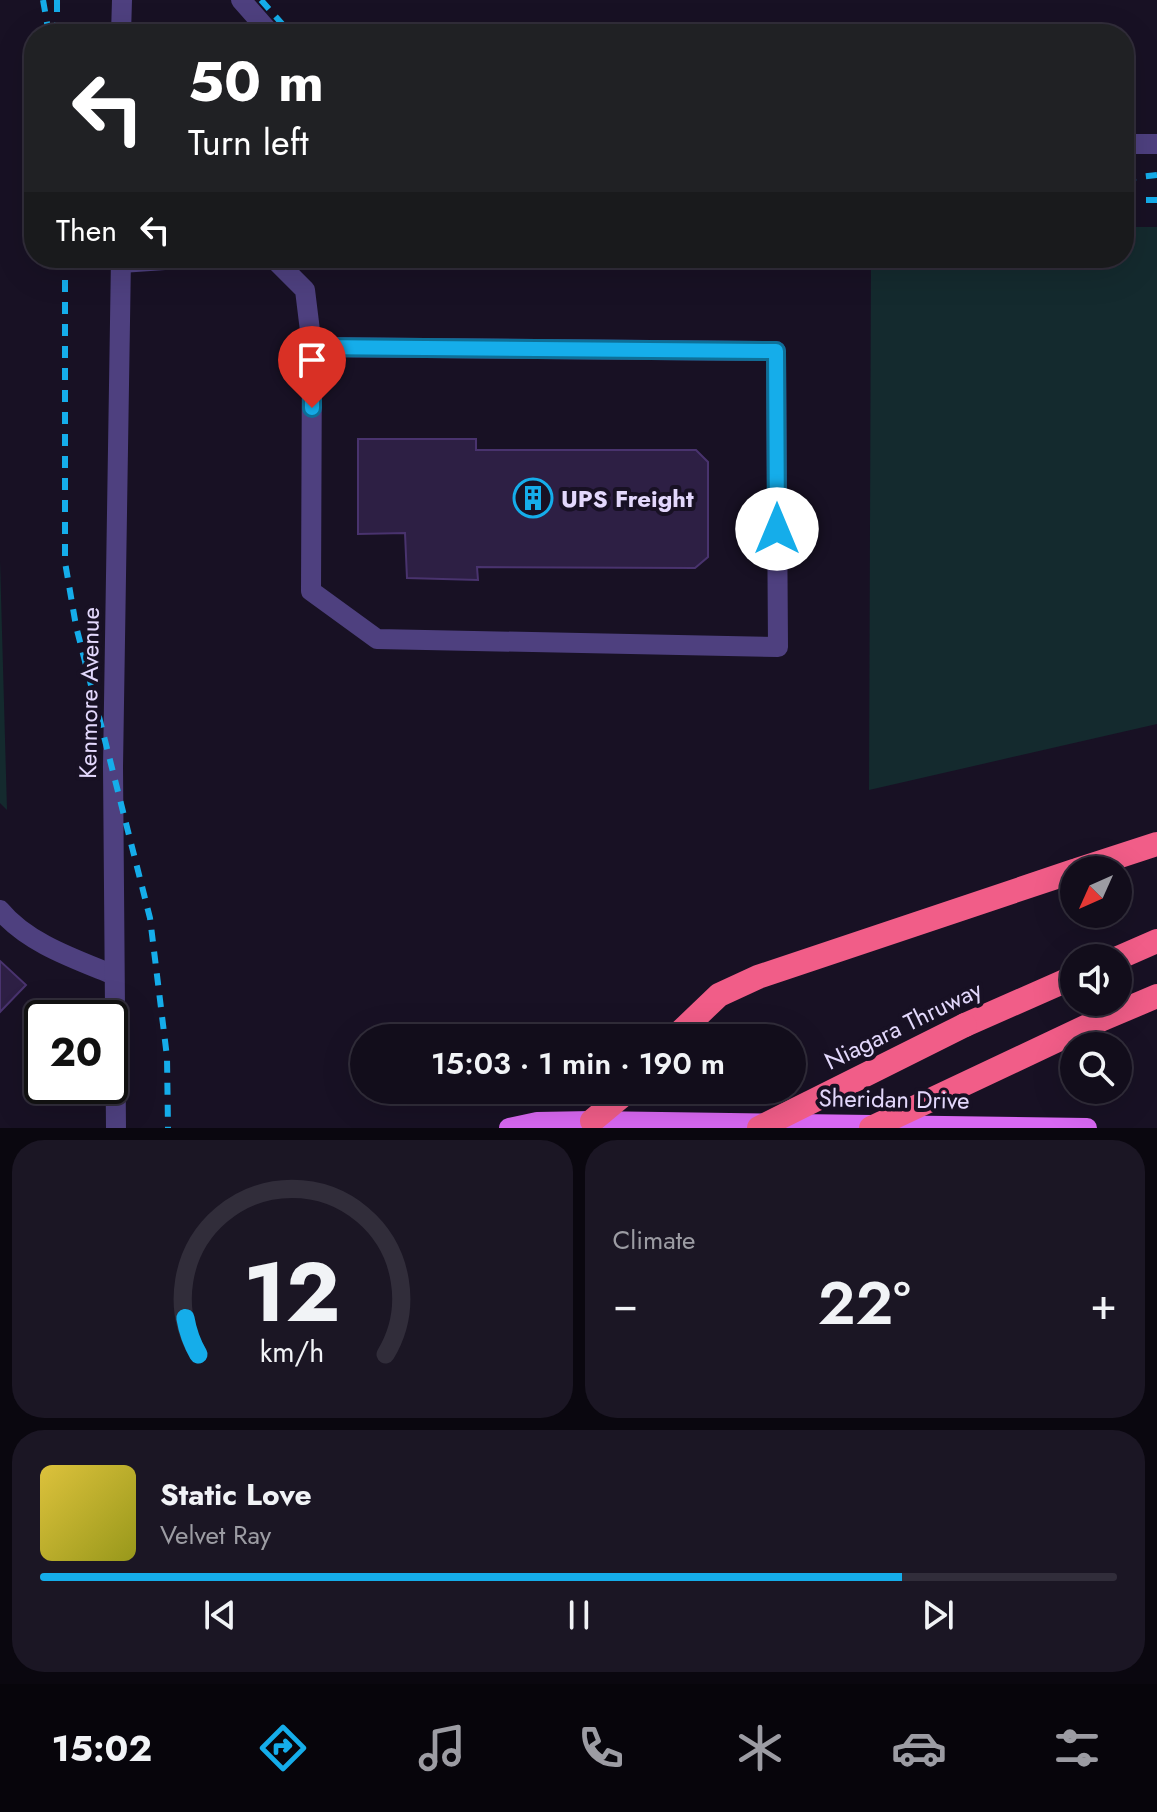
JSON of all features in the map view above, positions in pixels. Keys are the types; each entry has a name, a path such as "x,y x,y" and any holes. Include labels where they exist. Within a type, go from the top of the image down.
{"highway":[{"path":"1119,856 1157,844"},
{"path":"689,1024 719,995 758,977 1060,875"},
{"path":"1132,952 1157,941"},
{"name":"Niagara Thruway","path":"759,1128 965,1025 1060,983"},
{"path":"871,1128 1157,996"},
{"path":"592,1121 612,1104"}],"main road":[{"name":"Sheridan Drive","path":"509,1128 537,1122 592,1121 1087,1128"}],"street":[{"path":"121,24 122,0"},
{"path":"241,0 262,24"},
{"path":"1134,144 1157,144"},
{"name":"Kenmore Avenue","path":"116,1128 114,975 121,268"},
{"path":"283,268 305,290 312,347 311,591 377,639 778,647 776,351 312,347"},
{"path":"0,910 10,922 64,955 114,975"}],"green space":[{"path":"1134,227 1157,227 1157,724 869,790 871,268 1134,268"},
{"path":"0,560 7,810 0,803"}],"building":[{"name":"UPS Freight","path":"358,439 476,439 476,450 696,450 708,462 708,557 695,568 477,567 478,580 407,578 405,533 358,534"},
{"path":"0,961 26,985 0,1012"}],"railway":[{"path":"43,0 47,24"},
{"path":"57,0 57,24"},
{"path":"261,0 282,24"},
{"path":"1134,178 1157,175"},
{"path":"1134,200 1157,200"},
{"path":"65,268 65,562 76,626 150,918 167,1057 168,1128"}],"place":[{"name":"UPS Freight","path":"533,498"}],"route":[{"path":"312,408 312,347 776,351 777,529"}]}
